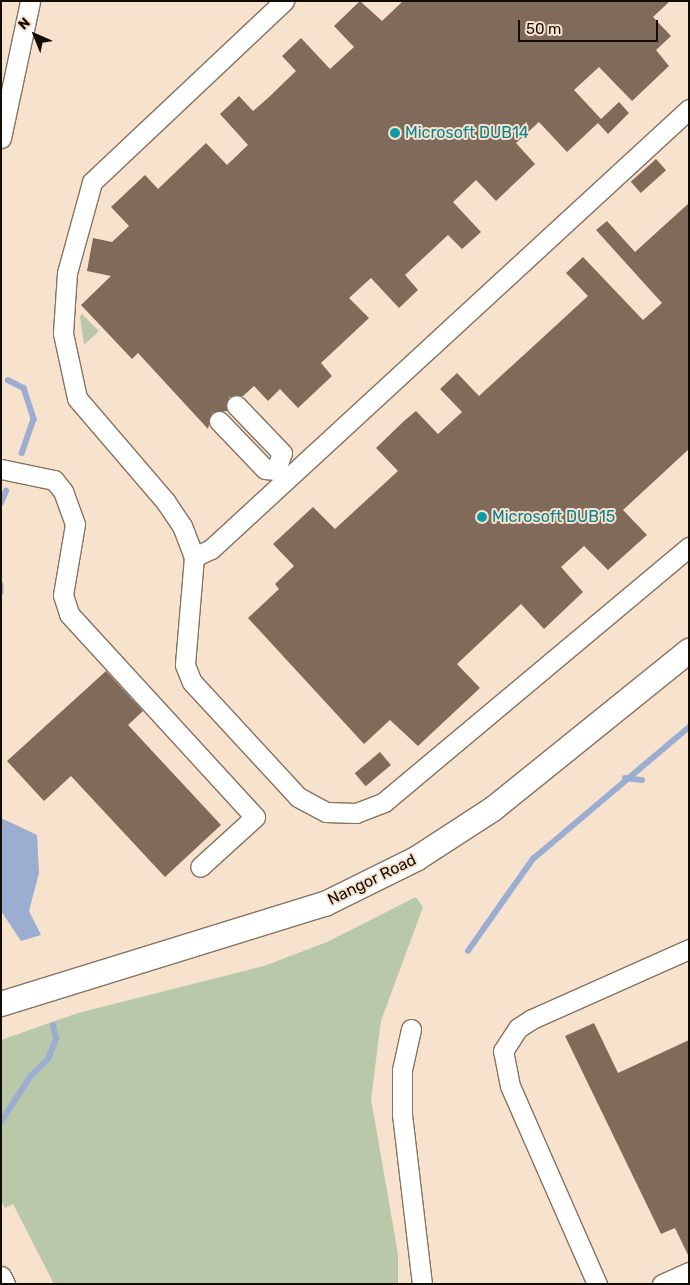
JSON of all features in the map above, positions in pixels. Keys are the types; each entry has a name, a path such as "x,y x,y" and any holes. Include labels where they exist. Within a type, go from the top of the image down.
{"main road":[{"name":"Nangor Road","path":"1,1004 325,904 416,859 493,809 689,651"}],"street":[{"path":"1,138 30,1"},
{"path":"284,1 92,182 67,273 63,332 77,398 166,502 182,526 194,557 183,657 187,674 298,797 312,807 340,814 384,802 689,547"},
{"path":"194,557 211,549 280,476 689,109"},
{"path":"236,405 282,453 280,476"},
{"path":"219,421 265,469 280,476"},
{"path":"1,469 54,480 64,491 75,524 63,595 69,614 255,817 200,867"},
{"path":"597,1284 510,1086 503,1052 518,1028 532,1019 689,949"},
{"path":"411,1029 402,1070 402,1114 422,1284"},
{"path":"662,1284 689,1272"},
{"path":"1,1276 5,1284"}],"green space":[{"path":"82,314 99,331 84,345 80,317"},
{"path":"416,897 423,907 381,1021 371,1099 398,1254 398,1284 54,1284 13,1204 5,1208 1,1201 1,1040 78,1013 264,966 327,942"}],"water":[{"path":"1,818 37,835 39,873 29,911 41,935 21,941 1,911"}],"building":[{"name":"Microsoft DUB14","path":"360,1 382,21 403,1 670,1 653,17 671,36 656,50 669,66 632,101 599,67 574,90 601,119 619,102 629,113 608,134 598,123 567,152 539,122 516,143 535,164 496,201 476,180 453,202 481,232 462,249 448,235 405,275 418,290 399,308 371,278 349,298 369,318 321,363 332,376 298,408 280,389 268,401 254,386 243,396 229,397 227,411 212,413 208,429 138,353 132,359 81,305 111,276 87,271 93,238 112,242 129,226 111,207 145,175 158,189 206,143 227,165 248,145 220,114 239,96 253,111 268,98 296,71 282,56 301,38 330,69 354,47 334,26"},
{"path":"656,159 666,170 641,193 631,182"},
{"name":"Microsoft DUB15","path":"689,203 689,449 623,510 647,535 608,570 584,546 561,567 583,592 544,629 521,604 457,664 480,688 418,746 390,720 364,744 248,618 279,589 275,584 294,566 273,544 313,507 335,529 398,471 376,448 404,421 416,411 438,434 462,412 440,389 457,373 479,396 588,296 566,273 583,257 643,320 662,303 596,230 607,221 635,252"},
{"path":"106,671 143,711 128,725 221,825 165,877 71,776 44,801 7,761"},
{"path":"380,752 391,765 366,786 355,773"},
{"path":"594,1023 618,1073 689,1040 689,1257 675,1228 661,1234 565,1036"}],"waterway":[{"path":"8,380 24,388 34,419 22,453"},
{"path":"1,503 6,491"},
{"path":"1,585 1,592"},
{"path":"468,951 533,859 689,727"},
{"path":"625,778 642,780"},
{"path":"1,1122 30,1077 48,1059 56,1039 53,1025"}],"place":[{"name":"Microsoft DUB14","path":"395,133"},
{"name":"Microsoft DUB15","path":"482,517"}]}
